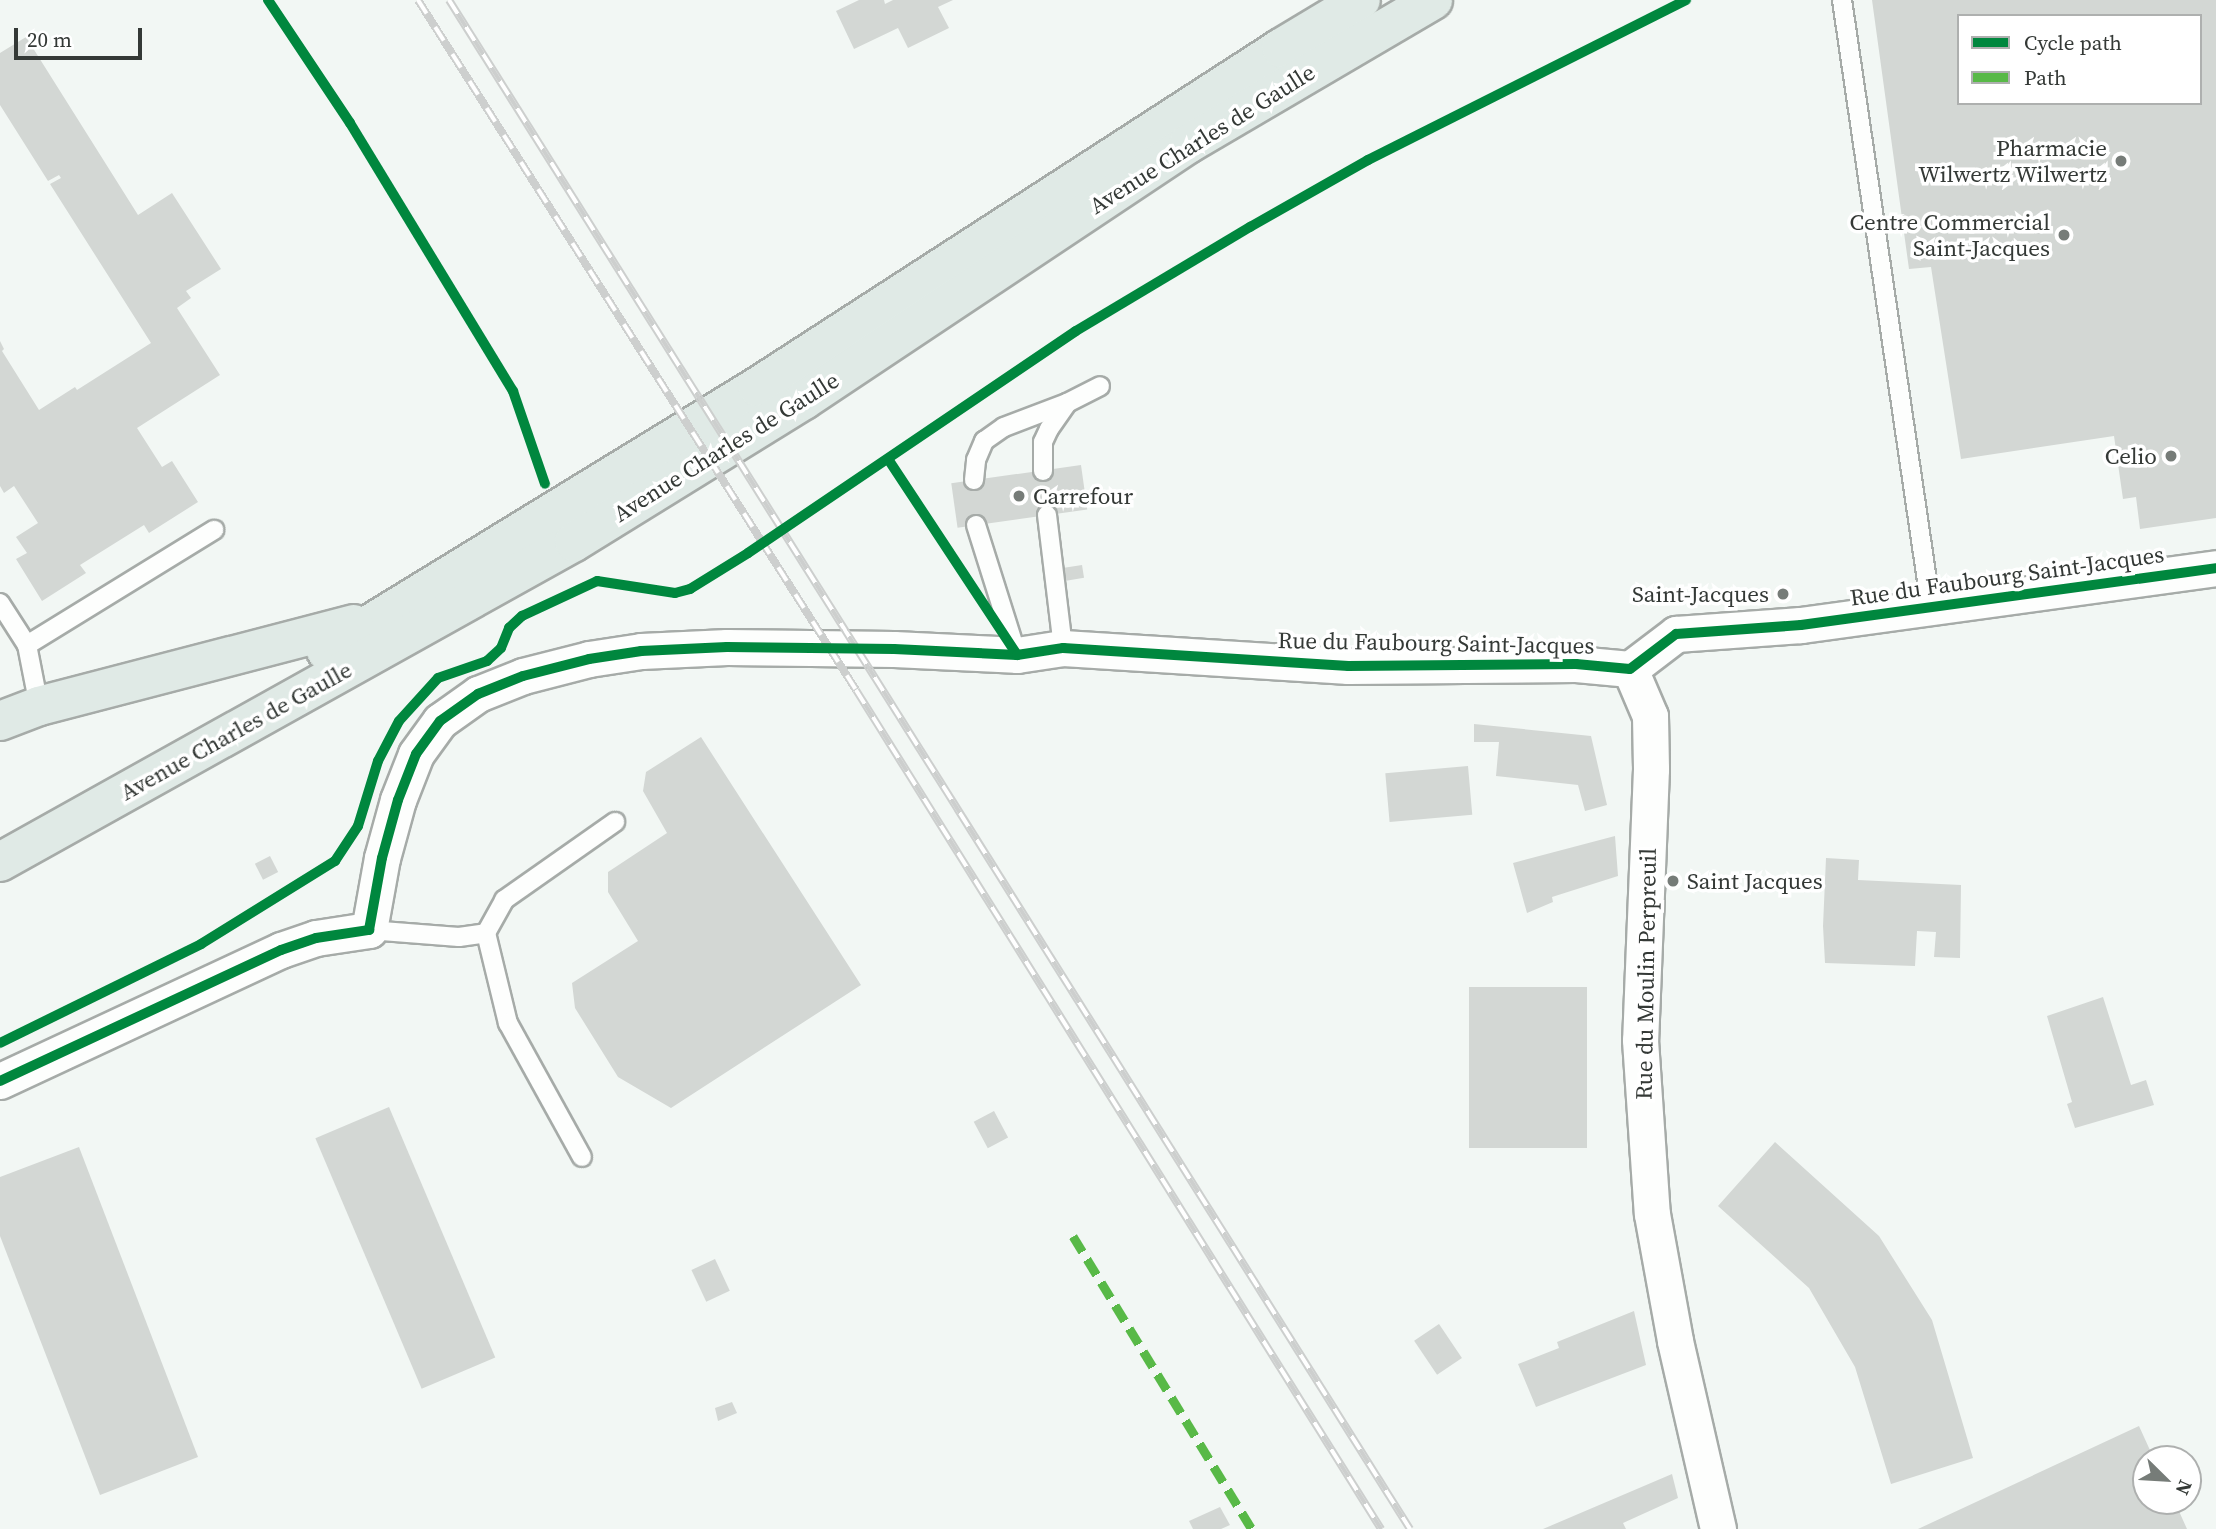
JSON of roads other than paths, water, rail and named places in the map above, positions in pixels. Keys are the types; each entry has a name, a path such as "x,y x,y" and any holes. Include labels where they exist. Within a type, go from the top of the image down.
{"main road":[{"name":"Avenue Charles de Gaulle","path":"0,840 69,806 757,387 1281,48 1361,0"},
{"name":"Avenue Charles de Gaulle","path":"0,862 574,542 804,400 1188,144 1433,0"},
{"path":"0,721 38,706 386,615"}],"street":[{"name":"Rue du Faubourg Saint-Jacques","path":"369,930 382,858 398,800 416,754 440,721 478,694 523,676 589,659 641,651 789,647 1017,655 1063,648 1348,666 1576,664 1630,668 1676,634 1801,625 2216,568"},
{"name":"Rue du Moulin Perpreuil","path":"1630,668 1650,716 1651,769 1640,1040 1652,1214 1675,1341 1718,1529"},
{"path":"0,1081 281,950 316,937 369,930"}],"lane":[{"path":"1842,0 1931,608"},
{"path":"974,480 975,460 984,441 1004,427 1067,403 1100,386"},
{"path":"1043,471 1044,442 1067,403"},
{"path":"1048,515 1063,648"},
{"path":"976,525 1017,655"},
{"path":"27,645 214,530"},
{"path":"0,603 27,645 38,706"},
{"path":"582,1157 508,1023 486,933 504,900 615,822"},
{"path":"369,930 459,937 486,933"}],"railway":[{"path":"418,0 856,690 1381,1529"},
{"path":"449,0 1410,1529"}],"place":[{"name":"Pharmacie Wilwertz Wilwertz","path":"2121,161"},
{"name":"Centre Commercial Saint-Jacques","path":"2064,235"},
{"name":"Celio","path":"2171,456"},
{"name":"Carrefour","path":"1019,496"},
{"name":"Saint-Jacques","path":"1783,594"},
{"name":"Saint Jacques","path":"1673,881"}]}
